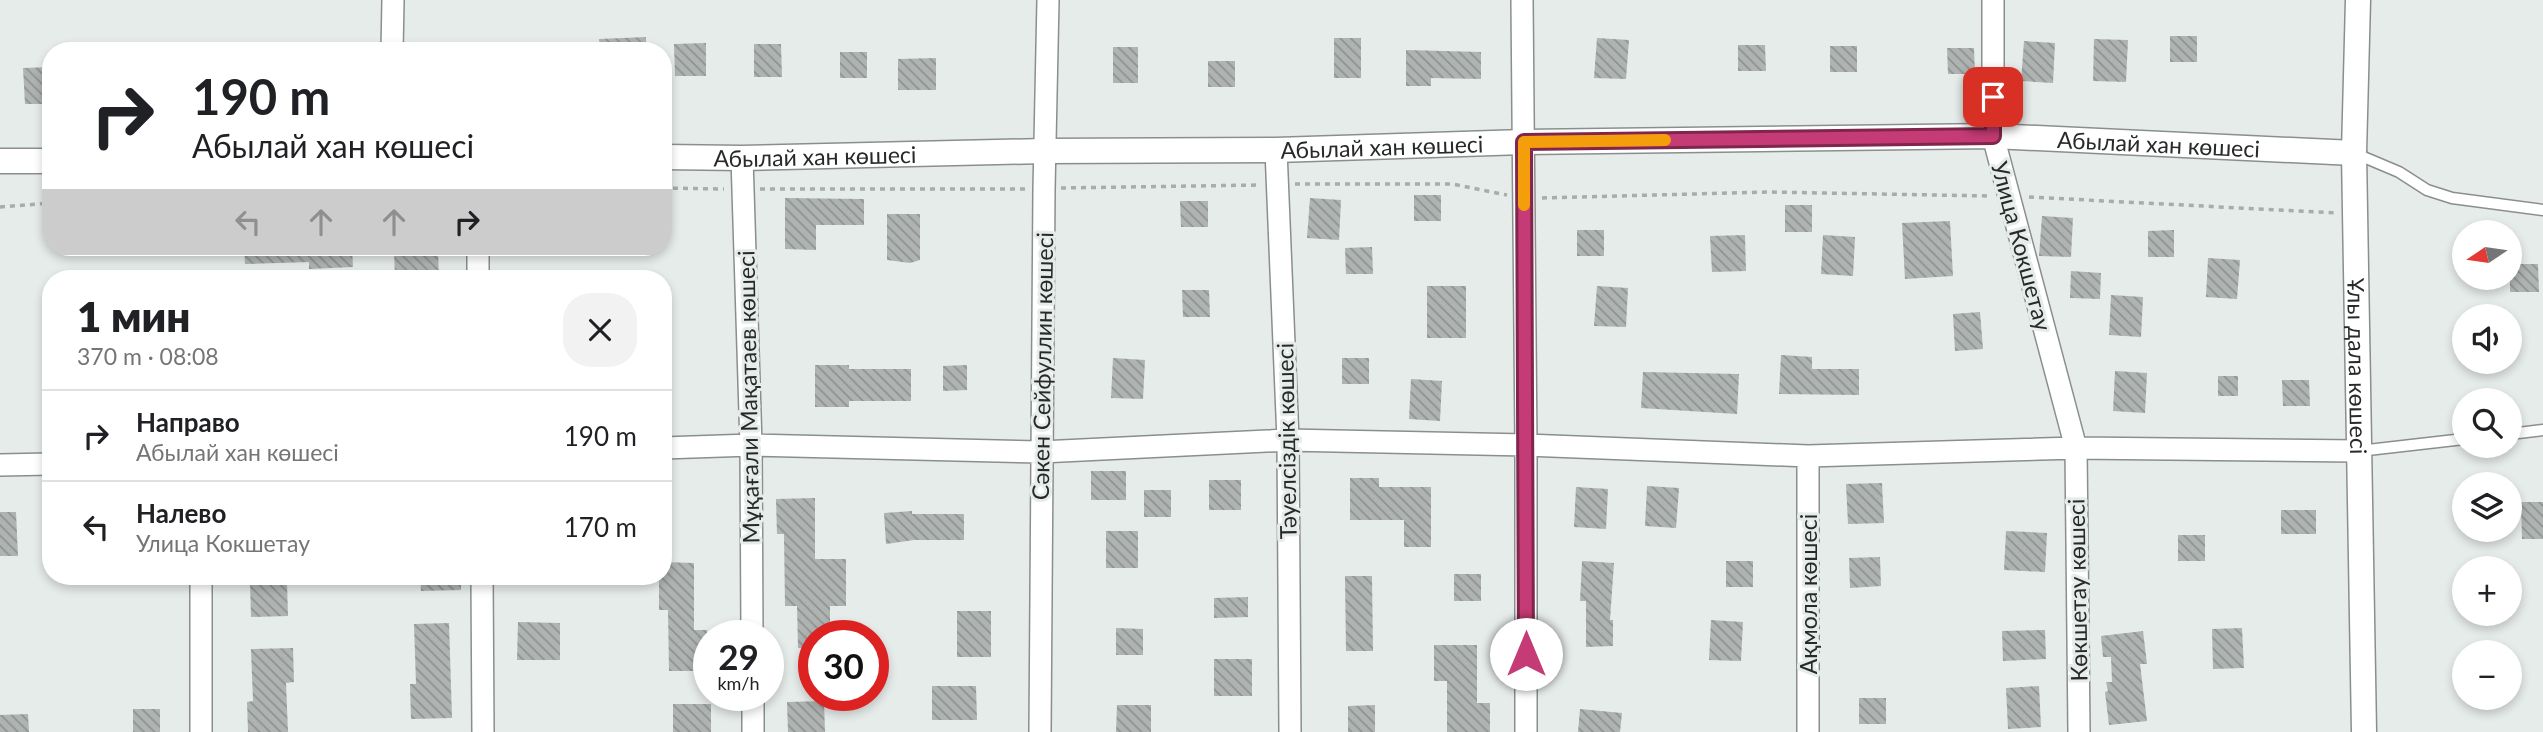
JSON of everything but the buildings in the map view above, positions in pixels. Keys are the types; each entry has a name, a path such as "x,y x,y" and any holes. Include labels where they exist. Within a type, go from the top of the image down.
{"street":[{"path":"392,42 393,0"},
{"name":"Сәкен Сейфуллин көшесі","path":"1040,732 1044,151 1048,0"},
{"path":"1522,0 1526,732"},
{"name":"Улица Кокшетау","path":"1993,0 1993,136 2076,448"},
{"name":"Ұлы дала көшесі","path":"2358,0 2354,153 2364,732"},
{"name":"Абылай хан көшесі","path":"672,157 1276,150 1524,142 1993,136 2354,153"},
{"name":"Тәуелсіздік көшесі","path":"1276,150 1288,440 1290,732"},
{"name":"Мұқағали Мақатаев көшесі","path":"742,158 751,445 752,620"},
{"path":"0,161 42,161"},
{"path":"672,448 751,445 1041,452 1288,440 1526,445 1808,456 2076,448 2358,452"},
{"name":"Көкшетау көшесі","path":"2076,448 2079,732"},
{"name":"Ақмола көшесі","path":"1808,456 1808,732"},
{"path":"0,465 42,464"},
{"path":"201,585 201,732"},
{"path":"482,585 483,732"},
{"path":"753,711 753,732"}],"lane":[{"path":"2354,153 2399,172 2427,190 2452,198 2543,210"},
{"path":"2522,433 2543,430"},
{"path":"2358,452 2452,440"}],"path":[{"path":"0,207 42,204"}],"slow traffic":[{"path":"1524,205 1524,142 1665,140"}],"route":[{"path":"1526,654 1524,142 1993,136 1993,97"}]}
